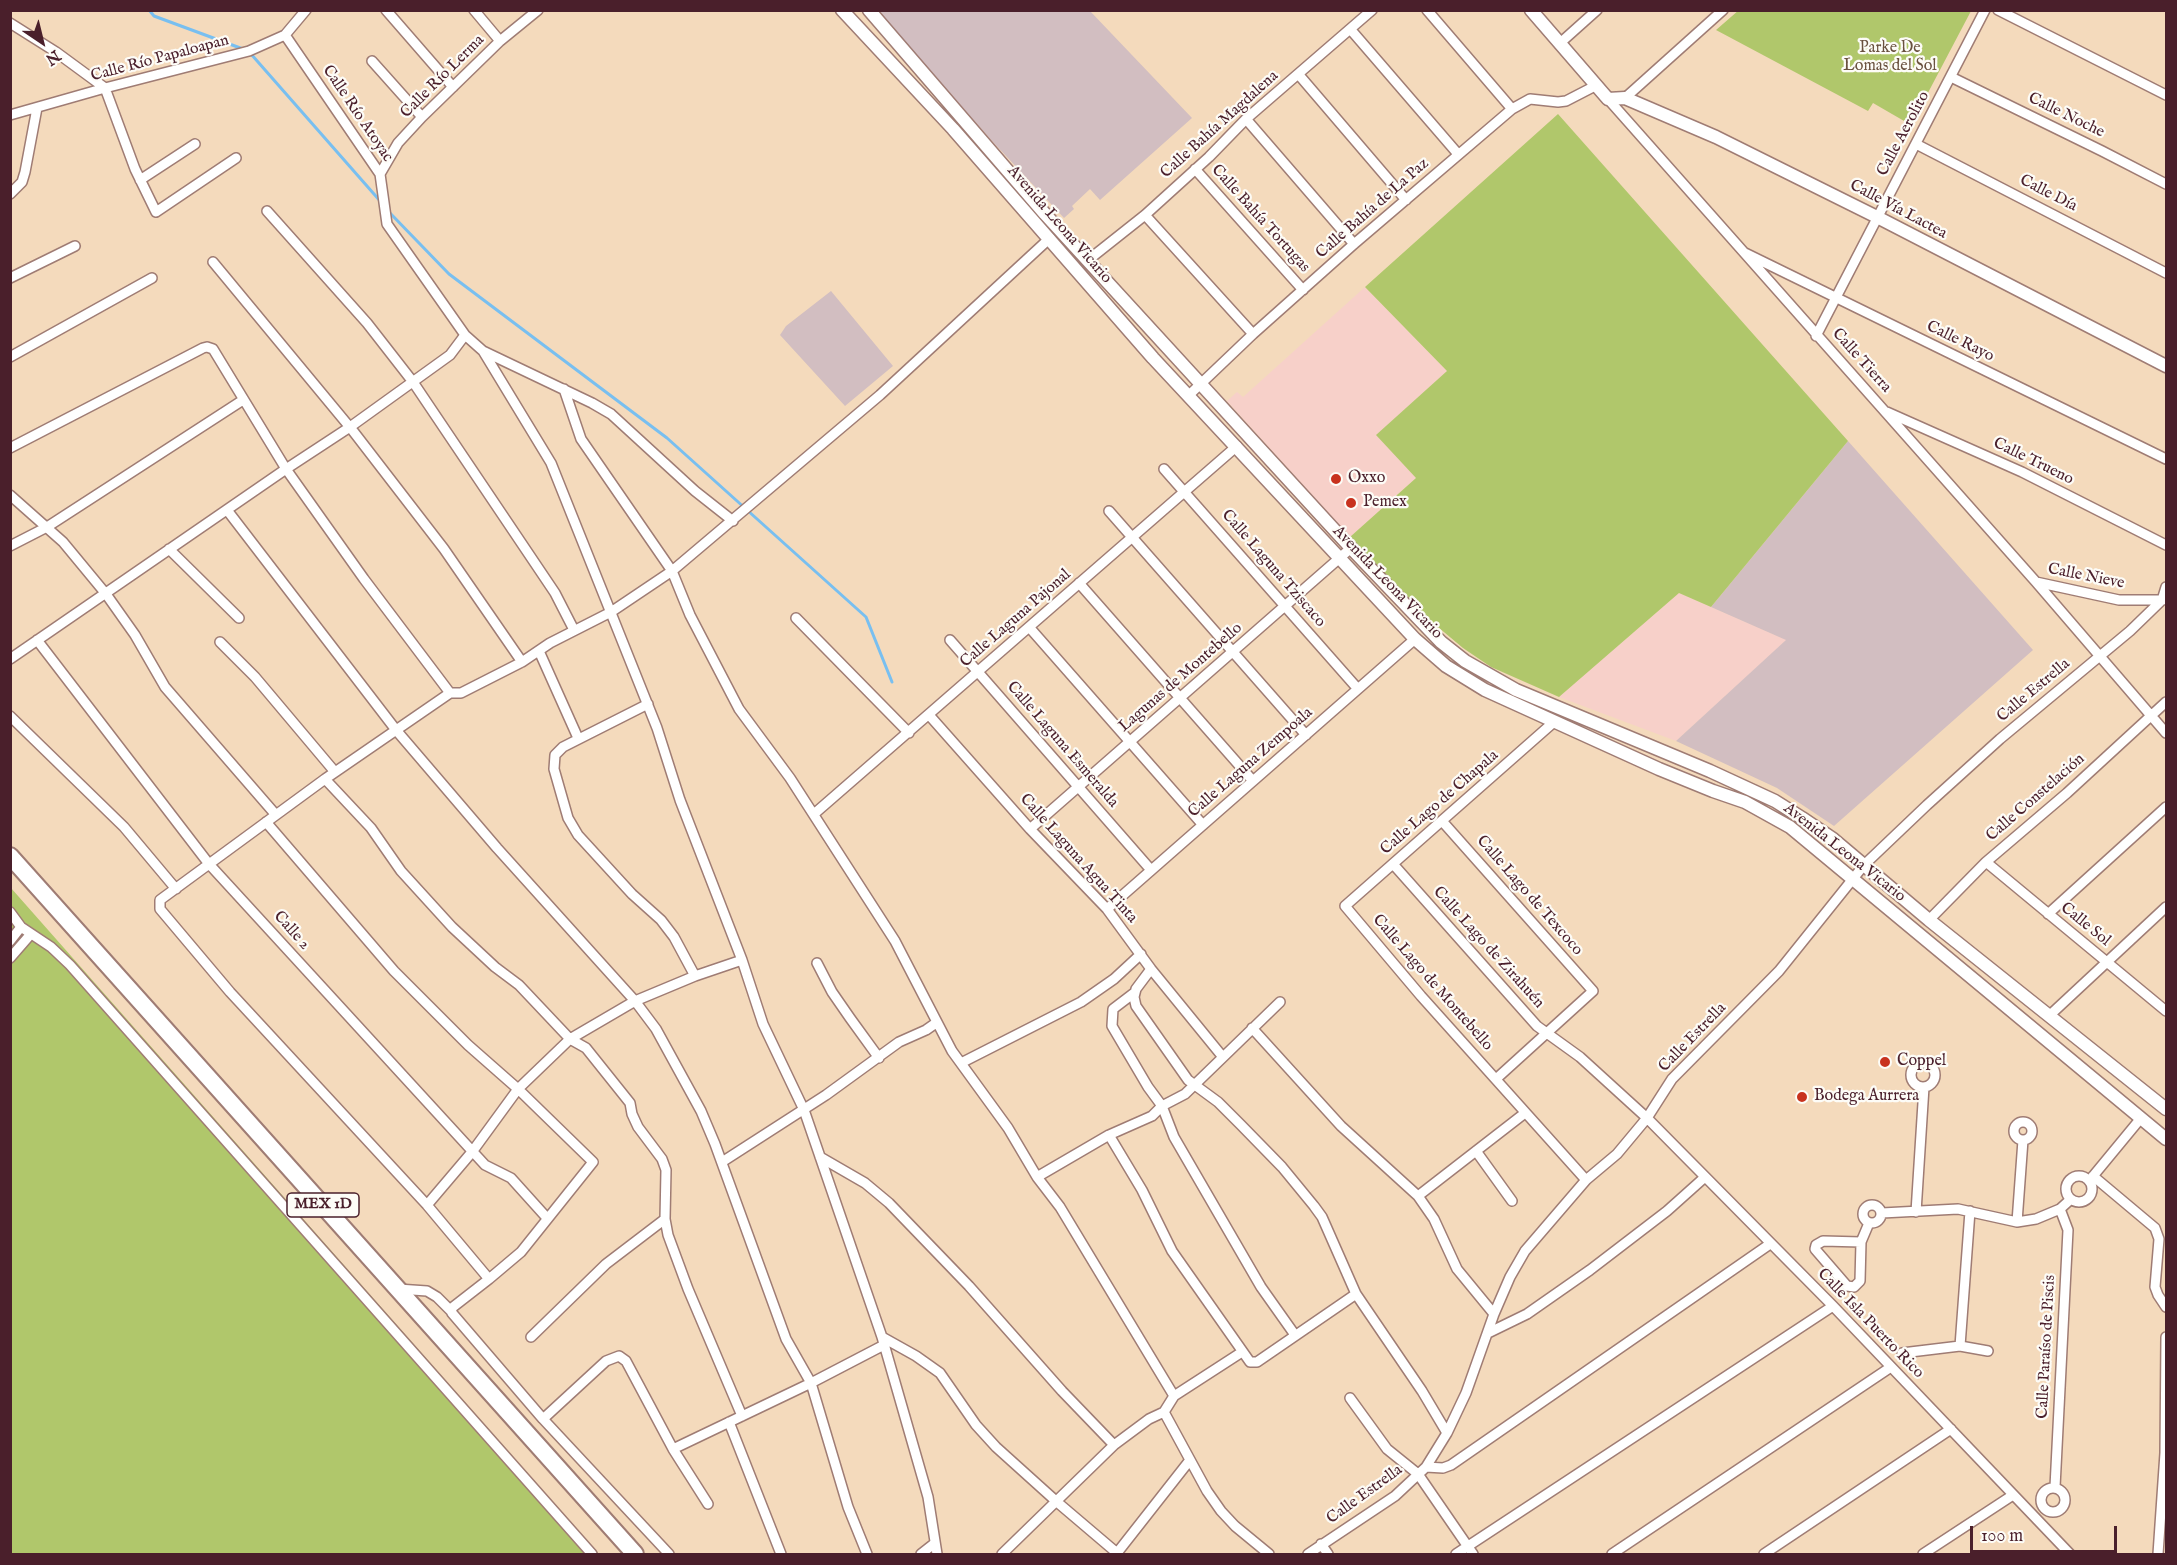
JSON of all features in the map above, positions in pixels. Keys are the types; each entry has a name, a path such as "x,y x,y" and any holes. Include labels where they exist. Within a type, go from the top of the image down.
{"highway":[{"name":"MEX 1D","path":"10,856 635,1554"}],"street":[{"name":"Calle Río Papaloapan","path":"10,115 249,51 285,35 306,10"},
{"path":"386,10 453,87"},
{"path":"474,10 500,41"},
{"name":"Calle Río Lerma","path":"380,174 398,143 422,117 500,41 538,10"},
{"name":"Avenida Leona Vicario","path":"842,10 953,129 1188,396 1415,639 1446,666 1467,680 1512,703 1659,769 1745,802 1790,827 2166,1139"},
{"name":"Avenida Leona Vicario","path":"869,10 1087,261 1425,628 1465,661 1516,690 1710,771 1775,801 1833,839 1929,920 2166,1109"},
{"name":"Calle Bahía Magdalena","path":"1087,261 1144,215 1209,157 1246,119 1372,10"},
{"path":"1427,10 1512,109"},
{"name":"Calle Tierra","path":"1531,10 1816,336 2036,582 2166,733"},
{"path":"1559,44 1597,10"},
{"path":"1625,98 1723,10"},
{"name":"Calle Aerolito","path":"1816,336 1985,10"},
{"path":"1998,10 2166,95"},
{"path":"10,23 65,58 105,88 140,180 156,212 236,158"},
{"path":"1351,30 1458,154"},
{"name":"Calle Río Atoyac","path":"285,35 380,174 387,224 465,335 483,351"},
{"path":"372,61 422,117"},
{"path":"1299,75 1406,200"},
{"name":"Calle Noche","path":"1951,77 2166,184"},
{"name":"Calle Bahía de La Paz","path":"1188,396 1253,334 1354,244 1512,109 1530,99 1566,101 1597,86"},
{"name":"Calle Vía Lactea","path":"1608,99 1625,98 1716,137 2166,366"},
{"path":"10,194 22,182 37,108"},
{"path":"1246,119 1354,244"},
{"path":"140,180 195,144"},
{"name":"Calle Día","path":"1916,144 2166,273"},
{"name":"Calle Bahía Tortugas","path":"1195,169 1303,290"},
{"path":"267,211 367,323 413,382 555,593 574,630"},
{"path":"1144,215 1253,334"},
{"path":"489,1279 427,1205 230,992 160,909 160,900 326,778 450,693 461,693 522,662 550,643 611,612 672,571 920,359 1050,238"},
{"path":"10,278 75,246"},
{"name":"Calle Rayo","path":"1741,251 2166,459"},
{"path":"213,262 350,427 444,549 522,662"},
{"path":"10,357 152,278"},
{"path":"10,658 350,427 450,355 465,335"},
{"path":"10,448 203,348 213,349 286,469 364,579 450,693"},
{"path":"483,351 611,414 676,474 733,521"},
{"path":"483,351 551,462 628,660 648,704 680,800 742,960 764,1024 804,1110 883,1341 928,1497 936,1554"},
{"path":"564,389 581,439 672,571 690,615 739,708 814,814 895,940 936,1023 961,1063 1008,1128 1037,1177 1060,1207 1174,1396"},
{"path":"10,546 46,527 243,400"},
{"name":"Calle Trueno","path":"1883,411 2022,472 2166,545"},
{"name":"Calle Laguna Pajonal","path":"814,814 1237,446"},
{"name":"Calle Laguna Tziscaco","path":"1164,469 1358,689"},
{"path":"10,495 63,542 106,594 135,636 165,687 276,815"},
{"path":"227,510 396,730 657,1029 700,1111 722,1162 786,1339 811,1383 848,1507 867,1554"},
{"path":"1109,511 1306,735"},
{"path":"170,549 239,618"},
{"name":"Lagunas de Montebello","path":"1030,829 1351,549"},
{"name":"Calle Nieve","path":"2036,582 2119,600 2164,600"},
{"path":"1079,584 1253,781"},
{"path":"2164,600 2166,587"},
{"name":"Calle Estrella","path":"1308,1554 1395,1496 1422,1471 1448,1433 1466,1393 1494,1314 1510,1277 1525,1251 1587,1180 1617,1154 1647,1118 1672,1079 1779,971 1864,865 1927,804 2000,739 2164,600"},
{"path":"796,618 909,733"},
{"path":"1029,627 1203,825"},
{"name":"Calle Laguna Zempoala","path":"1107,909 1415,639"},
{"name":"Calle 2","path":"37,640 209,864 484,1165 511,1178 547,1218"},
{"name":"Calle Laguna Esmeralda","path":"950,640 1151,870"},
{"path":"220,642 255,677 335,772"},
{"path":"539,651 578,738"},
{"name":"Calle Constelación","path":"1929,920 1986,862 2067,793 2166,702"},
{"path":"648,704 563,747 555,755 554,769 568,818 578,835 632,894 661,920 674,937 695,976"},
{"name":"Calle Laguna Agua Tinta","path":"929,715 1030,829 1107,909 1151,969 1222,1056"},
{"path":"10,716 124,827 176,889"},
{"name":"Calle Lago de Chapala","path":"1345,906 1555,721"},
{"path":"326,778 371,828 401,871 452,927 495,967 519,985 570,1039 586,1048 630,1103 638,1127 662,1160 666,1170 665,1219 668,1234 688,1289 742,1416"},
{"path":"2048,914 2166,807"},
{"name":"Calle Lago de Texcoco","path":"1442,821 1593,992 1548,1033"},
{"path":"266,822 394,970 468,1045 518,1089 593,1162 521,1252 451,1311"},
{"name":"Calle Sol","path":"1986,862 2166,1011"},
{"name":"Calle Lago de Zirahuén","path":"1393,864 1538,1026 1580,1057 1647,1118"},
{"name":"Calle Lago de Montebello","path":"1345,906 1525,1113 1587,1180"},
{"path":"2050,1015 2166,907"},
{"path":"10,912 30,935 51,947 70,965 591,1554"},
{"path":"10,941 21,927"},
{"path":"10,958 30,935"},
{"path":"961,1063 1081,1002 1114,979 1141,954"},
{"path":"427,1205 472,1152 518,1089 570,1039 634,1001 742,960"},
{"path":"817,963 832,992 879,1058"},
{"path":"1151,969 1134,993 1113,1009 1112,1026 1148,1088 1162,1106 1174,1137 1261,1287 1295,1335"},
{"path":"1134,993 1136,1006 1182,1073 1194,1086 1218,1102 1241,1125 1282,1167 1314,1206 1322,1218 1356,1294 1448,1433"},
{"path":"1037,1177 1109,1135 1152,1116 1162,1106 1185,1094 1280,1002"},
{"path":"722,1162 804,1110 899,1042 936,1023"},
{"path":"1252,1028 1341,1126 1418,1196 1434,1219 1457,1269 1494,1314"},
{"path":"1496,1079 1548,1033"},
{"path":"1916,1212 1924,1087"},
{"path":"1418,1196 1525,1113"},
{"name":"Calle Isla Puerto Rico","path":"1647,1118 1833,1306 2070,1554"},
{"path":"2141,1118 2091,1178 2091,1196 2078,1203 2067,1193 2070,1180 2076,1177 2091,1178 2155,1228 2159,1239 2155,1287 2166,1307"},
{"path":"1109,1135 1142,1190 1172,1251 1252,1364 1356,1294"},
{"path":"2017,1222 2024,1140"},
{"path":"1476,1151 1512,1201"},
{"path":"820,1157 865,1183 889,1203 969,1286 1062,1391 1114,1445"},
{"path":"1488,1334 1527,1314 1590,1270 1705,1177"},
{"path":"1882,1214 1958,1209 2017,1222 2036,1219 2060,1209 2071,1199"},
{"path":"1869,1223 1863,1215 1867,1207 1876,1206 1882,1214"},
{"name":"Calle Paraíso de Piscis","path":"2055,1487 2068,1230 2060,1209"},
{"path":"1960,1346 1970,1211"},
{"path":"1869,1223 1878,1222 1882,1214"},
{"path":"531,1337 606,1264 665,1219"},
{"path":"1861,1242 1823,1241 1816,1245 1815,1249 1847,1286 1854,1287 1860,1281 1861,1242 1869,1223"},
{"path":"1422,1471 1451,1465 1770,1244"},
{"path":"398,1289 427,1291 437,1297 543,1419 669,1554"},
{"path":"1456,1554 1471,1550 1833,1306"},
{"path":"2158,1554 2165,1453 2166,1337"},
{"path":"673,1449 811,1383 883,1341"},
{"path":"883,1341 916,1356 940,1373 959,1397 976,1425 996,1447 1117,1553 1190,1460"},
{"path":"1902,1353 1960,1346 1988,1351"},
{"path":"1002,1554 1114,1445 1149,1419 1164,1412 1174,1396 1242,1352"},
{"path":"543,1419 606,1361 619,1356 626,1361 673,1449 708,1504"},
{"path":"1612,1554 1891,1367"},
{"path":"1350,1398 1387,1449 1422,1471 1471,1550"},
{"path":"1164,1412 1207,1491 1221,1511 1235,1526 1269,1554"},
{"path":"729,1422 781,1554"},
{"path":"1764,1554 1951,1429"},
{"path":"1923,1554 2013,1495"},
{"path":"921,1554 935,1543"},
{"path":"1321,1544 1328,1554"}],"shaded area":[{"path":"878,11 1090,11 1192,118 1100,200 1090,189 1072,206 1074,209 1064,218 992,141"},
{"path":"1365,287 1447,371 1377,435 1416,478 1350,537 1227,401 1237,392 1243,397"},
{"path":"831,291 893,366 845,406 780,335 786,326"},
{"path":"1848,441 2033,650 1834,826 1777,788 1676,741 1786,640 1711,607"},
{"path":"1679,593 1787,640 1676,741 1559,697"}],"green space":[{"name":"Parke De Lomas del Sol","path":"1739,10 1971,11 1911,125 1873,103 1868,111 1716,30"},
{"path":"1558,114 1848,441 1711,607 1679,593 1559,697 1491,667 1463,648 1426,617 1350,537 1416,478 1376,435 1447,371 1365,287"},
{"path":"11,888 599,1554 11,1554"}],"waterway":[{"path":"149,10 154,16 243,49"},
{"path":"251,54 381,202"},
{"path":"389,212 449,274 667,438 866,617 892,682"}],"place":[{"name":"Oxxo","path":"1336,479"},
{"name":"Pemex","path":"1351,503"},
{"name":"Coppel","path":"1885,1062"},
{"name":"Bodega Aurrera","path":"1802,1097"}]}
